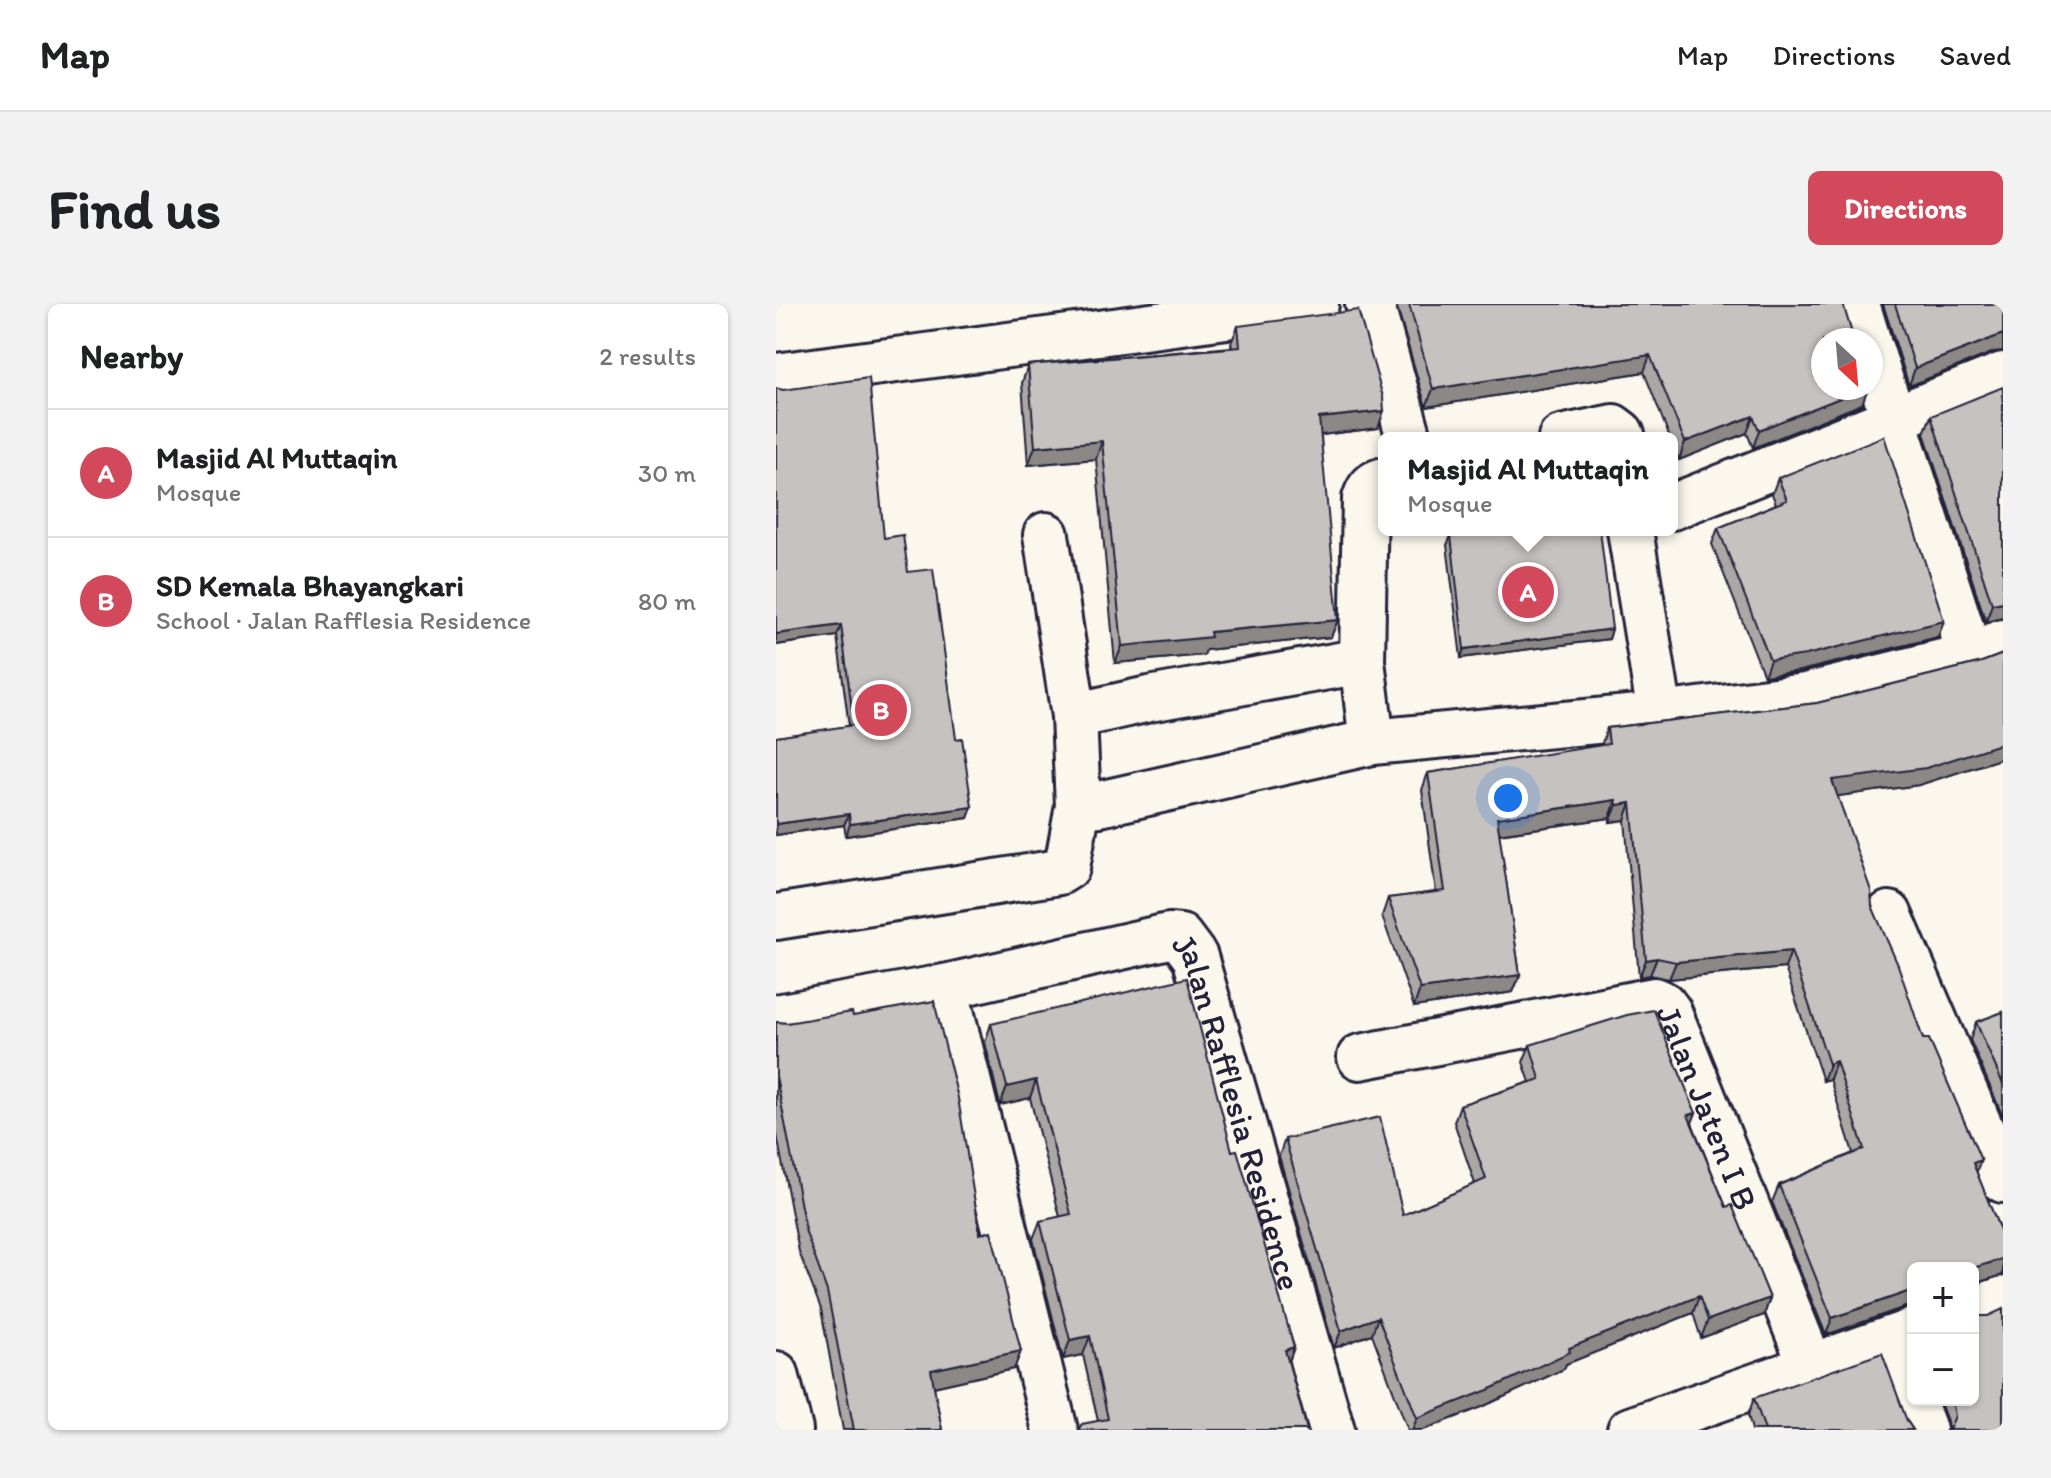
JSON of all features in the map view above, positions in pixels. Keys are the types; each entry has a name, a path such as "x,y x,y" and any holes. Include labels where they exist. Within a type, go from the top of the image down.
{"street":[{"path":"776,376 1316,304"},
{"path":"1368,304 1374,314 1407,432"},
{"path":"1857,304 1864,328"},
{"path":"1678,505 2003,375"},
{"path":"1078,806 1099,804 1372,742 1660,715 1805,696 1986,648 1891,418 1883,391"},
{"path":"1589,432 1613,427 1620,432"},
{"path":"1372,742 1362,661 1365,499 1368,490 1378,482"},
{"path":"776,917 1059,872 1067,867 1078,806 1074,716 1046,535"},
{"path":"1631,536 1660,715"},
{"path":"1074,716 1149,699 1362,661"},
{"path":"1889,914 2003,1180"},
{"name":"Jalan Rafflesia Residence","path":"776,1017 945,987 1169,936 1180,937 1195,957 1332,1430"},
{"path":"945,987 1055,1430"},
{"name":"Jalan Jaten I B","path":"1360,1057 1654,1000 1663,1004 1669,1012 1811,1366"},
{"path":"1979,1308 2003,1299"},
{"path":"1630,1430 1902,1335 1924,1430"},
{"path":"776,1374 790,1430"}],"building":[{"path":"1409,304 1843,304 1850,328 1811,328 1811,400 1835,400 1759,430 1753,416 1685,442 1650,355 1433,389"},
{"path":"1895,304 2003,304 2003,334 1915,368"},
{"path":"1358,310 1383,397 1384,411 1319,418 1338,620 1210,632 1211,637 1122,646 1102,441 1035,447 1028,365 1240,347 1238,326"},
{"path":"869,378 884,538 903,535 908,572 933,569 956,739 962,738 972,807 850,824 849,814 776,824 776,737 854,725 841,625 776,634 776,388 783,390"},
{"path":"2003,387 2003,602 1992,604 1931,416"},
{"path":"1884,436 1944,621 1806,655 1770,660 1718,528 1787,500 1778,478"},
{"path":"1451,536 1601,536 1612,629 1464,649"},
{"path":"2003,654 2003,743 1926,768 1832,780 1871,891 1872,906 1898,965 1923,1039 1929,1039 1981,1160 1973,1163 2003,1238 2003,1259 1979,1266 1979,1262 1907,1262 1907,1292 1832,1318 1779,1185 1864,1149 1836,1061 1829,1064 1791,951 1676,962 1657,958 1646,960 1631,803 1617,805 1616,800 1497,818 1520,975 1420,989 1388,898 1445,891 1428,773 1609,744 1607,728 1817,703"},
{"path":"1187,978 1232,1151 1237,1150 1294,1347 1285,1350 1307,1430 1078,1430 1082,1424 1108,1419 1090,1336 1070,1340 1040,1221 1071,1214 1036,1080 1007,1087 991,1024"},
{"path":"934,1001 958,1098 980,1234 991,1231 1021,1351 931,1370 942,1430 854,1430 827,1291 806,1233 776,1076 776,1022 787,1023 852,1012 853,1016"},
{"path":"1654,1010 1696,1113 1688,1115 1726,1207 1732,1205 1770,1298 1708,1320 1699,1296 1569,1348 1570,1352 1488,1390 1417,1418 1378,1317 1341,1331 1285,1139 1380,1117 1403,1215 1486,1179 1460,1105 1540,1079 1530,1045 1627,1015"},
{"path":"2003,1012 2003,1084 1976,1022"},
{"path":"2003,1309 2003,1430 1947,1430 1955,1416 1953,1406 1979,1406 1979,1316 1988,1316"},
{"path":"1882,1353 1913,1430 1765,1430 1754,1398"}],"place":[{"name":"Masjid Al Muttaqin","path":"1528,592"},
{"name":"SD Kemala Bhayangkari","path":"881,710"}]}
